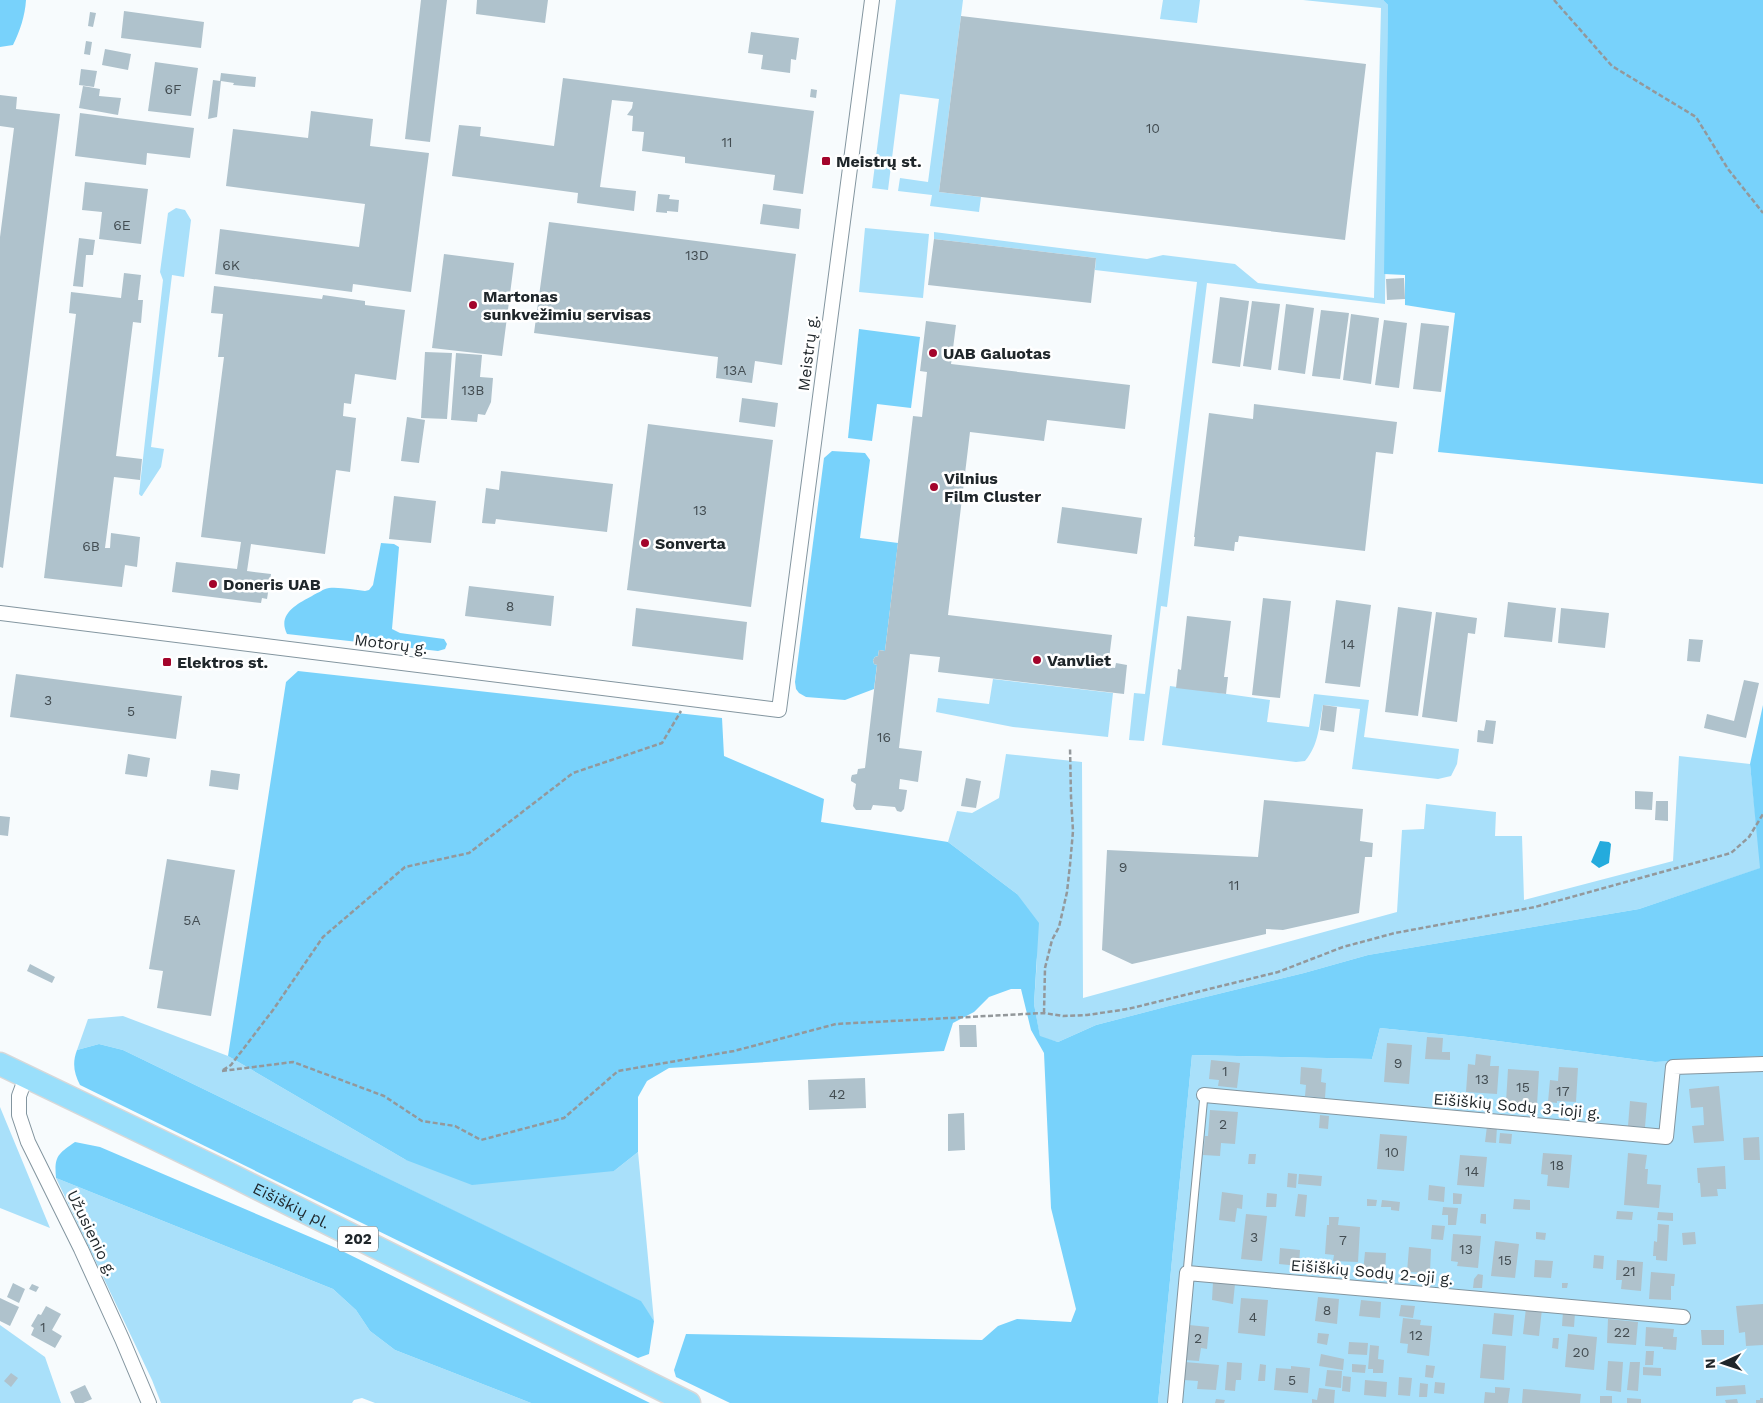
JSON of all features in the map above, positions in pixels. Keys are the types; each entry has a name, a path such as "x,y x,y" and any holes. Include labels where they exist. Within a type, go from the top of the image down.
{"main road":[{"name":"Eišiškių pl.","path":"0,1064 231,1175 690,1403"}],"street":[{"name":"Meistrų g.","path":"779,710 872,0"},
{"name":"Motorų g.","path":"0,613 779,710"},
{"name":"Eišiškių Sodų 3-ioji g.","path":"1204,1095 1666,1137 1673,1067 1763,1064"},
{"name":"Užusienio g.","path":"26,1077 19,1096 19,1115 28,1142 81,1249 149,1403"},
{"name":"Eišiškių Sodų 2-oji g.","path":"1187,1273 1683,1317"},
{"path":"1175,1403 1187,1273"}],"lane":[{"path":"1187,1273 1204,1095"}],"path":[{"path":"1554,0 1612,66 1696,117 1728,169 1763,213"},
{"path":"689,699 662,743 573,773 469,853 405,867 323,937 267,1018 231,1065 222,1071 293,1062 384,1096 422,1121 455,1126 481,1140 564,1118 618,1071 734,1051 836,1024 1044,1013 1062,1016 1087,1016 1128,1009 1278,972 1343,947 1395,933 1535,907 1730,852 1749,837 1763,814"},
{"path":"1044,1013 1045,968 1052,940 1059,927 1067,892 1073,831 1070,797 1070,747"}],"shaded area":[{"path":"0,0 26,0 22,23 13,45 0,47"},
{"path":"896,0 963,0 939,192 981,197 979,212 930,206 932,195 898,191 900,178 928,182 939,99 900,94 888,190 872,188"},
{"path":"1163,0 1200,0 1197,23 1160,19"},
{"path":"1303,0 1383,0 1388,5 1385,304 1207,283 1167,607 1161,606 1144,741 1129,740 1134,693 1145,694 1197,282 1095,270 1096,258 934,239 934,232 1147,259 1163,255 1235,264 1258,283 1374,298 1381,8"},
{"path":"1383,0 1763,0 1763,484 1438,452 1455,313 1405,305 1405,275 1384,274 1388,5"},
{"path":"176,208 185,210 191,220 184,277 172,275 151,447 164,449 161,467 141,496 139,494 163,280 160,272 168,213"},
{"path":"865,228 929,234 923,298 859,292"},
{"path":"859,329 920,337 911,408 877,404 872,441 848,438"},
{"path":"832,451 865,453 870,460 860,538 898,543 885,651 879,650 878,656 873,660 874,664 877,665 874,689 845,700 806,697 796,689 795,682 824,458"},
{"path":"381,543 394,544 399,547 392,629 400,633 444,639 447,644 445,649 438,651 287,634 285,621 290,610 320,591 334,588 369,590 373,585"},
{"path":"298,671 722,718 724,756 824,799 821,822 948,842 1017,894 1039,923 1034,1004 1040,1036 1058,1042 1096,1025 1368,955 1639,909 1760,868 1750,764 1763,705 1763,1056 1655,1062 1468,1037 1380,1028 1372,1059 1192,1055 1158,1403 730,1403 676,1377 674,1370 686,1334 982,1340 998,1326 1017,1319 1071,1322 1076,1309 1051,1208 1044,1053 1031,1030 1021,989 1011,989 989,997 974,1012 953,1023 944,1051 669,1068 647,1081 638,1097 638,1152 614,1171 472,1185 406,1160 228,1056 286,682"},
{"path":"993,679 1113,693 1108,737 1013,727 936,712 938,698 989,704"},
{"path":"1170,686 1270,700 1267,722 1309,727 1314,694 1369,700 1364,737 1459,749 1457,764 1451,776 1438,779 1352,769 1360,709 1323,705 1316,742 1305,761 1296,762 1162,745"},
{"path":"1006,754 1082,762 1083,998 1397,912 1402,830 1424,829 1426,804 1496,812 1495,836 1522,836 1524,900 1673,861 1679,756 1750,764 1761,868 1639,909 1368,955 1096,1025 1058,1042 1040,1037 1034,1004 1037,959 1017,894 948,842 957,811 972,813 999,798"},
{"path":"1600,841 1611,844 1609,863 1599,868 1591,862"},
{"path":"123,1016 228,1056 406,1160 614,1171 638,1152 654,1321 640,1301 123,1050 99,1044 77,1050 88,1019"},
{"path":"1380,1028 1468,1037 1655,1062 1763,1056 1763,1403 1158,1403 1192,1055 1372,1059"},
{"path":"99,1044 123,1050 641,1301 654,1321 649,1354 638,1358 80,1085 74,1068 77,1050"},
{"path":"0,1107 50,1228 0,1208"},
{"path":"75,1142 100,1147 336,1248 650,1403 531,1403 395,1350 370,1331 356,1310 333,1289 56,1178 58,1156"},
{"path":"56,1178 333,1289 356,1310 370,1331 395,1350 531,1403 375,1403 362,1398 354,1400 352,1403 161,1403 152,1380"},
{"path":"0,1325 45,1357 61,1403 0,1403"}],"building":[{"path":"421,0 447,0 430,142 405,139"},
{"path":"477,0 548,0 545,23 476,14"},
{"path":"124,11 204,22 201,48 121,38"},
{"path":"90,12 96,13 93,27 88,26"},
{"path":"961,16 1366,64 1345,240 939,192"},
{"path":"751,32 799,38 796,60 791,59 790,73 761,69 763,55 748,53"},
{"path":"86,41 92,42 90,55 84,54"},
{"path":"105,49 131,54 128,70 102,65"},
{"path":"155,62 198,68 191,116 148,111"},
{"path":"81,69 97,71 94,87 79,85"},
{"path":"221,73 256,77 255,87 233,85 234,83 221,81 217,117 208,119 213,80 220,81"},
{"path":"563,78 814,111 803,194 773,190 775,175 685,163 685,157 642,151 644,132 632,131 633,116 627,115 632,108 633,102 612,100 600,187 636,191 634,211 577,203 578,193 452,176 459,125 481,127 480,136 554,146"},
{"path":"83,86 100,89 99,96 121,98 118,115 79,108"},
{"path":"811,89 817,90 816,98 810,97"},
{"path":"0,95 17,97 16,109 60,114 3,568 0,567 0,237 14,128 0,126"},
{"path":"311,111 373,119 370,146 429,153 411,292 353,284 352,292 215,274 220,229 359,247 365,204 226,186 233,129 308,138"},
{"path":"80,113 194,128 190,158 147,153 146,165 75,156"},
{"path":"85,182 148,189 141,244 99,239 102,212 82,210"},
{"path":"658,194 670,195 669,199 679,200 678,212 656,212"},
{"path":"763,204 801,209 799,229 760,224"},
{"path":"549,222 796,254 782,365 755,361 752,383 716,378 718,357 534,333"},
{"path":"79,238 95,240 93,255 86,255 83,287 73,286"},
{"path":"934,239 1096,258 1091,303 928,285"},
{"name":"Martonas sunkvežimiu servisas","path":"444,254 514,263 502,356 432,348"},
{"path":"124,273 141,275 138,300 143,300 141,323 133,322 116,456 142,459 140,480 114,477 105,548 110,548 111,533 140,537 137,567 125,565 122,587 44,578 76,314 69,313 71,292 121,298"},
{"path":"1404,278 1405,299 1387,300 1386,279"},
{"path":"214,286 322,299 323,295 365,301 365,305 405,310 396,380 355,374 351,404 344,403 343,416 356,418 350,472 336,470 325,554 251,544 247,571 271,574 267,599 262,598 261,603 172,592 176,562 237,569 241,542 201,537 224,357 218,357 223,314 211,313"},
{"path":"1220,297 1249,301 1240,367 1212,363"},
{"path":"1252,301 1280,304 1271,370 1243,366"},
{"path":"1286,304 1314,308 1305,374 1278,370"},
{"path":"1321,310 1349,313 1340,379 1312,376"},
{"path":"1351,314 1379,318 1371,384 1343,380"},
{"path":"1384,320 1407,323 1399,388 1375,385"},
{"path":"926,321 956,325 951,364 1130,385 1125,429 1047,420 1044,441 970,432 948,615 1112,635 1108,667 1115,668 1116,663 1127,665 1124,694 938,672 940,657 910,654 899,748 922,751 918,782 900,779 899,789 907,790 904,809 901,812 897,811 895,807 873,805 871,810 856,810 853,806 856,784 851,781 851,778 852,775 857,774 858,769 865,768 877,665 874,664 873,660 878,656 879,650 885,651 913,416 922,417 927,372 920,371"},
{"path":"1421,323 1449,326 1441,392 1413,389"},
{"path":"425,352 452,353 447,419 421,418"},
{"path":"456,353 482,355 480,377 493,378 491,402 485,415 478,414 477,422 451,420"},
{"path":"742,398 778,403 775,427 739,422"},
{"path":"1254,404 1397,422 1393,454 1376,452 1365,551 1239,536 1238,542 1235,542 1234,551 1194,546 1209,413 1253,419"},
{"path":"407,417 425,420 419,463 401,461"},
{"path":"648,424 773,440 751,607 627,590"},
{"path":"501,471 613,484 607,532 496,519 495,524 482,523 486,488 499,490"},
{"path":"394,496 436,501 431,543 389,539"},
{"path":"1062,507 1142,518 1137,554 1057,543"},
{"path":"469,586 554,596 551,626 465,616"},
{"path":"1263,598 1291,601 1280,698 1252,695"},
{"path":"1336,600 1371,605 1360,687 1325,683"},
{"path":"1508,602 1556,608 1552,642 1504,637"},
{"path":"1398,607 1432,612 1418,716 1385,712"},
{"path":"636,608 747,622 743,660 632,646"},
{"path":"1561,608 1609,613 1605,648 1558,643"},
{"path":"1436,612 1477,618 1475,634 1468,633 1457,722 1422,717"},
{"path":"1187,616 1231,621 1224,677 1228,677 1226,694 1176,688 1178,669 1181,670"},
{"path":"1689,639 1703,640 1700,662 1687,661"},
{"path":"16,674 182,696 176,739 10,717"},
{"path":"1744,680 1759,683 1746,738 1704,728 1707,714 1734,721"},
{"path":"1323,705 1337,707 1334,732 1320,730"},
{"path":"1486,720 1496,721 1493,744 1477,742 1478,730 1484,731"},
{"path":"128,754 150,758 147,777 125,774"},
{"path":"211,770 240,774 238,790 209,786"},
{"path":"966,778 981,781 976,808 961,806"},
{"path":"1635,791 1653,792 1652,810 1635,809"},
{"path":"1264,800 1363,809 1360,841 1373,843 1372,857 1365,857 1359,913 1283,930 1266,929 1266,934 1132,964 1102,950 1107,850 1258,857"},
{"path":"1656,801 1668,801 1668,821 1655,820"},
{"path":"0,816 10,817 8,836 0,835"},
{"path":"167,859 235,870 211,1016 157,1008 163,971 149,969"},
{"path":"30,964 55,977 52,983 27,971"},
{"path":"959,1025 976,1025 977,1047 960,1047"},
{"path":"1427,1037 1443,1038 1442,1052 1450,1052 1450,1060 1425,1059"},
{"path":"1387,1043 1412,1045 1409,1084 1384,1082"},
{"path":"1476,1054 1491,1056 1490,1066 1499,1066 1497,1094 1466,1092 1468,1064 1475,1065"},
{"path":"1211,1060 1240,1063 1237,1088 1218,1086 1219,1080 1209,1079"},
{"path":"1301,1067 1322,1069 1321,1082 1326,1083 1325,1098 1305,1096 1306,1085 1300,1084"},
{"path":"1559,1067 1578,1068 1576,1102 1548,1102 1550,1080 1558,1081"},
{"path":"1508,1069 1539,1071 1537,1105 1506,1102"},
{"path":"865,1078 866,1108 809,1110 808,1080"},
{"path":"1719,1086 1724,1141 1694,1143 1692,1126 1704,1125 1703,1107 1691,1108 1689,1089"},
{"path":"1630,1101 1647,1103 1645,1127 1628,1126"},
{"path":"1210,1110 1238,1112 1235,1144 1221,1143 1220,1156 1203,1155 1205,1136 1208,1136"},
{"path":"964,1113 965,1150 948,1151 948,1114"},
{"path":"1320,1115 1329,1116 1328,1129 1319,1128"},
{"path":"1487,1126 1497,1127 1496,1143 1485,1142"},
{"path":"1500,1133 1512,1134 1511,1144 1499,1143"},
{"path":"1380,1134 1407,1136 1404,1171 1377,1169"},
{"path":"1759,1137 1760,1160 1744,1160 1743,1138"},
{"path":"1543,1153 1572,1155 1569,1188 1547,1186 1548,1175 1541,1174"},
{"path":"1628,1153 1647,1155 1645,1169 1648,1169 1647,1184 1661,1185 1659,1208 1624,1205"},
{"path":"1249,1154 1256,1154 1255,1164 1248,1164"},
{"path":"1460,1155 1487,1157 1484,1187 1457,1185"},
{"path":"1725,1166 1726,1189 1717,1189 1718,1196 1701,1197 1697,1168"},
{"path":"1288,1173 1297,1174 1296,1188 1287,1187"},
{"path":"1299,1174 1322,1176 1321,1186 1298,1184"},
{"path":"1429,1185 1445,1187 1444,1202 1428,1200"},
{"path":"1222,1192 1243,1195 1242,1209 1237,1208 1235,1222 1219,1220"},
{"path":"1267,1193 1277,1194 1276,1207 1266,1207"},
{"path":"1453,1193 1462,1194 1461,1204 1453,1204"},
{"path":"1298,1194 1307,1195 1305,1217 1295,1216"},
{"path":"1367,1199 1377,1200 1376,1206 1367,1206"},
{"path":"1514,1199 1530,1200 1530,1210 1513,1209"},
{"path":"1382,1200 1400,1202 1399,1211 1391,1210 1391,1207 1381,1207"},
{"path":"1443,1207 1458,1208 1456,1225 1448,1225 1448,1215 1442,1215"},
{"path":"1617,1211 1633,1212 1632,1220 1616,1219"},
{"path":"1658,1212 1673,1213 1673,1221 1657,1220"},
{"path":"1246,1214 1267,1216 1262,1261 1241,1259"},
{"path":"1481,1214 1486,1214 1486,1224 1480,1223"},
{"path":"1329,1217 1339,1217 1338,1225 1360,1227 1358,1262 1333,1261 1334,1255 1325,1254"},
{"path":"1658,1224 1669,1225 1667,1261 1656,1260 1656,1256 1653,1256 1654,1241 1657,1242"},
{"path":"1432,1225 1445,1226 1443,1240 1431,1239"},
{"path":"1536,1232 1546,1233 1545,1240 1536,1239"},
{"path":"1695,1232 1696,1244 1683,1245 1682,1233"},
{"path":"1453,1234 1481,1236 1478,1268 1457,1266 1458,1262 1451,1261"},
{"path":"1495,1241 1519,1244 1515,1278 1491,1276"},
{"path":"1409,1247 1431,1249 1430,1273 1407,1272"},
{"path":"1280,1248 1300,1250 1299,1266 1279,1264"},
{"path":"1365,1252 1386,1253 1385,1274 1363,1272"},
{"path":"1594,1255 1604,1256 1603,1269 1593,1268"},
{"path":"1535,1260 1553,1261 1551,1278 1534,1277"},
{"path":"1617,1260 1643,1262 1641,1291 1621,1289 1622,1280 1616,1280"},
{"path":"1651,1272 1675,1274 1674,1286 1671,1286 1671,1300 1649,1299"},
{"path":"1478,1274 1483,1275 1482,1288 1473,1288 1474,1279"},
{"path":"1213,1282 1235,1284 1233,1304 1212,1300"},
{"path":"13,1283 25,1289 19,1303 7,1297"},
{"path":"1562,1283 1568,1283 1567,1288 1562,1288"},
{"path":"32,1284 39,1287 36,1292 29,1289"},
{"path":"1318,1297 1339,1299 1337,1324 1315,1321"},
{"path":"0,1298 19,1307 10,1326 0,1321"},
{"path":"1241,1298 1268,1300 1265,1336 1238,1333"},
{"path":"1361,1300 1381,1302 1380,1318 1359,1316"},
{"path":"1763,1304 1763,1345 1746,1346 1745,1332 1739,1333 1736,1306"},
{"path":"1401,1305 1415,1306 1413,1318 1399,1316"},
{"path":"46,1306 61,1314 52,1330 62,1336 55,1348 31,1335 34,1328 31,1326 38,1314 41,1315"},
{"path":"1526,1308 1542,1309 1539,1336 1523,1334"},
{"path":"1563,1311 1575,1313 1574,1327 1562,1326"},
{"path":"1494,1313 1514,1315 1512,1336 1492,1334"},
{"path":"1403,1318 1421,1320 1420,1325 1432,1326 1429,1356 1407,1353 1408,1344 1400,1343"},
{"path":"1608,1319 1638,1322 1636,1345 1607,1343"},
{"path":"1189,1325 1209,1327 1207,1349 1201,1348 1199,1361 1185,1360"},
{"path":"1646,1327 1674,1329 1673,1337 1677,1337 1676,1350 1645,1346"},
{"path":"1701,1330 1724,1330 1724,1345 1702,1345"},
{"path":"1318,1333 1329,1334 1327,1345 1317,1343"},
{"path":"1568,1334 1597,1337 1594,1370 1565,1367"},
{"path":"1553,1338 1559,1338 1558,1349 1552,1348"},
{"path":"1349,1342 1368,1343 1367,1355 1348,1354"},
{"path":"1483,1344 1506,1346 1504,1380 1480,1378"},
{"path":"1370,1345 1379,1346 1378,1359 1384,1360 1383,1373 1373,1373 1373,1369 1368,1369"},
{"path":"1646,1351 1654,1351 1653,1365 1645,1365"},
{"path":"1321,1354 1344,1359 1343,1370 1319,1366"},
{"path":"1608,1361 1623,1362 1621,1392 1606,1390"},
{"path":"1185,1362 1219,1365 1216,1390 1197,1389 1198,1381 1184,1380"},
{"path":"1227,1362 1242,1363 1241,1380 1236,1380 1235,1391 1225,1390"},
{"path":"1630,1362 1640,1362 1638,1391 1627,1390"},
{"path":"1260,1364 1266,1365 1265,1381 1258,1381"},
{"path":"1352,1364 1366,1365 1365,1373 1352,1372"},
{"path":"1426,1365 1435,1366 1433,1378 1425,1377"},
{"path":"1291,1366 1310,1368 1308,1393 1274,1390 1276,1368 1291,1369"},
{"path":"1643,1367 1661,1368 1661,1376 1643,1375"},
{"path":"1327,1370 1342,1371 1341,1388 1325,1386"},
{"path":"11,1373 18,1378 11,1387 4,1381"},
{"path":"1343,1376 1351,1377 1350,1392 1342,1391"},
{"path":"1399,1377 1412,1378 1410,1396 1398,1395"},
{"path":"1365,1380 1387,1382 1386,1397 1364,1395"},
{"path":"1435,1382 1445,1383 1444,1394 1434,1393"},
{"path":"1420,1383 1428,1384 1427,1397 1419,1397"},
{"path":"85,1385 92,1399 83,1403 75,1403 70,1392"},
{"path":"1745,1385 1746,1394 1716,1396 1716,1387"},
{"path":"1495,1387 1510,1388 1508,1403 1484,1403 1485,1392 1495,1393"},
{"path":"1319,1388 1335,1390 1334,1403 1312,1403 1312,1399 1317,1400"},
{"path":"1523,1389 1581,1394 1580,1403 1522,1403"},
{"path":"1600,1396 1612,1396 1612,1403 1600,1403"},
{"path":"1627,1398 1641,1399 1641,1403 1627,1403"},
{"path":"1760,1398 1763,1398 1763,1403 1756,1403 1756,1400 1760,1400"},
{"path":"1216,1399 1225,1400 1224,1403 1215,1403"},
{"path":"1737,1399 1738,1403 1726,1403 1725,1400"}],"place":[{"name":"Meistrų st.","path":"826,161"},
{"name":"Martonas sunkvežimiu servisas","path":"473,305"},
{"name":"UAB Galuotas","path":"933,353"},
{"name":"Vilnius Film Cluster","path":"934,487"},
{"name":"Sonverta","path":"645,543"},
{"name":"Doneris UAB","path":"213,584"},
{"name":"Vanvliet","path":"1037,660"},
{"name":"Elektros st.","path":"167,662"}]}
